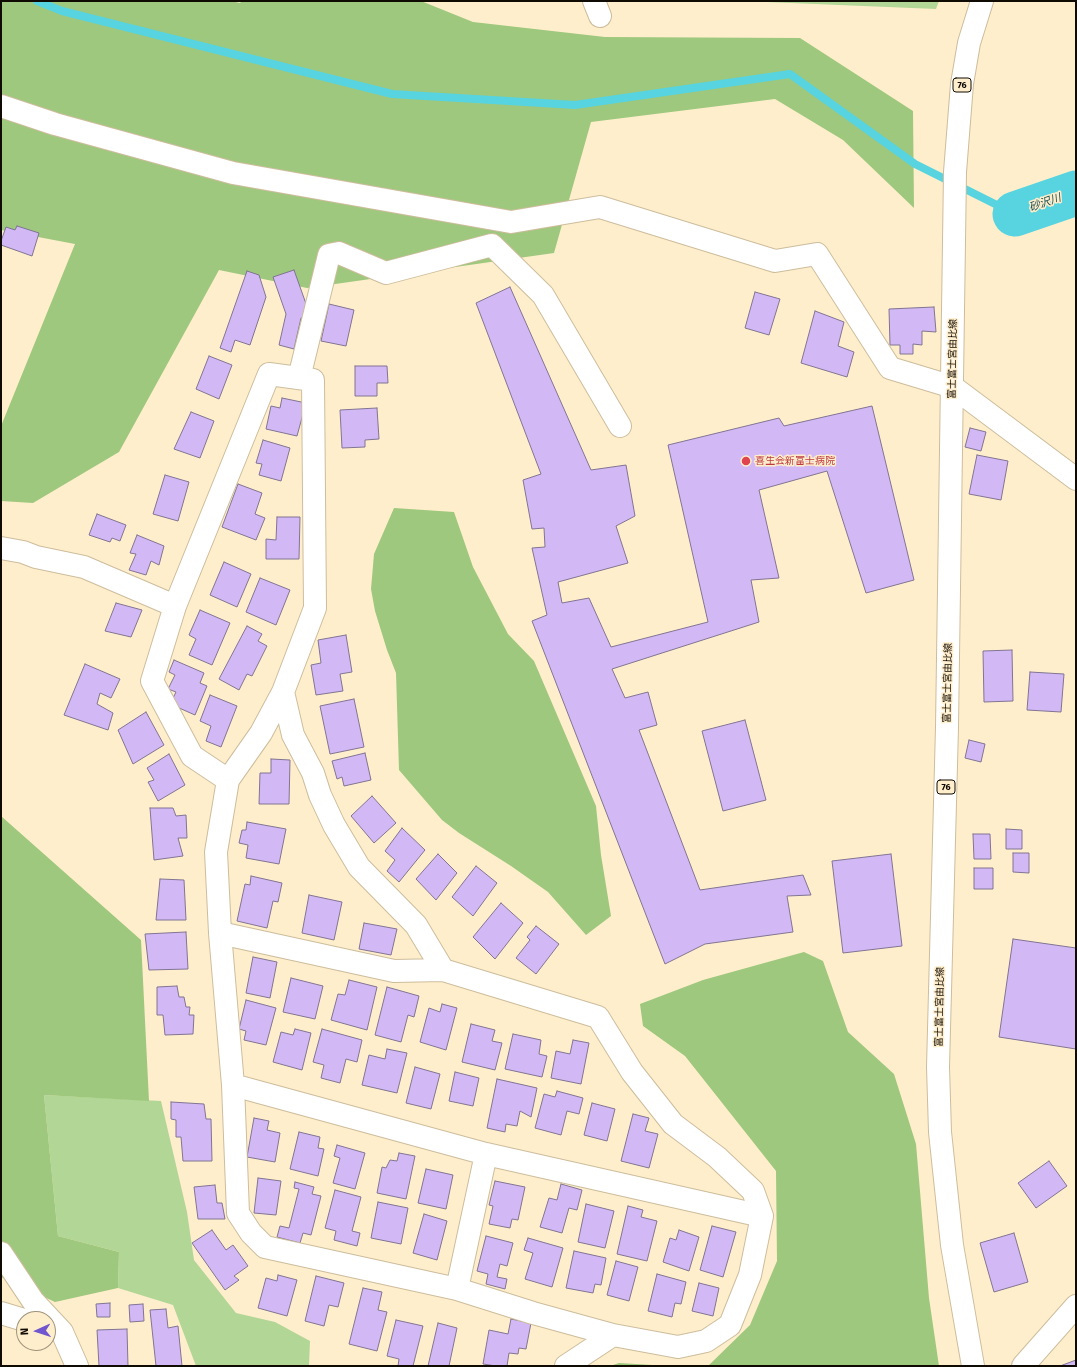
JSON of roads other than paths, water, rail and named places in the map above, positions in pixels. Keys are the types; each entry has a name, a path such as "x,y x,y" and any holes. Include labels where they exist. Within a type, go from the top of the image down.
{"street":[{"name":"富士富士宮由比線","path":"974,1366 952,1245 940,1132 938,1067 947,727 956,172 962,84 969,43 982,1"},
{"path":"1,106 55,124 233,173 511,222 600,207 776,260 817,254 890,368 953,387 1076,479"},
{"path":"299,378 329,254 339,253 386,273 492,245 543,295 620,426"},
{"path":"220,933 394,971 443,970 598,1017 632,1072 673,1124 717,1157 752,1191 762,1216 750,1275 730,1324 706,1341 678,1347 612,1336 533,1313 458,1288 265,1247 251,1233 238,1213 233,1086 220,933 216,852 228,780 261,733 283,692 315,608 313,380 269,374 175,606 152,681 192,756 228,780"},
{"path":"1,548 84,567 175,606"},
{"path":"283,692 293,735 313,773 320,794 338,831 359,867 416,925 443,970"},
{"path":"233,1086 486,1154 762,1216"},
{"path":"458,1288 486,1154"},
{"path":"1,1253 41,1311"},
{"path":"1023,1366 1076,1306"},
{"path":"1,1313 16,1318"},
{"path":"56,1332 76,1366"},
{"path":"566,1366 612,1336"}],"waterway":[{"path":"37,1 62,11 392,94 575,105 790,74 915,164 1015,214"},
{"name":"砂沢川","path":"1015,214 1076,193"}],"place":[{"name":"喜生会新富士病院","path":"746,461"}]}
